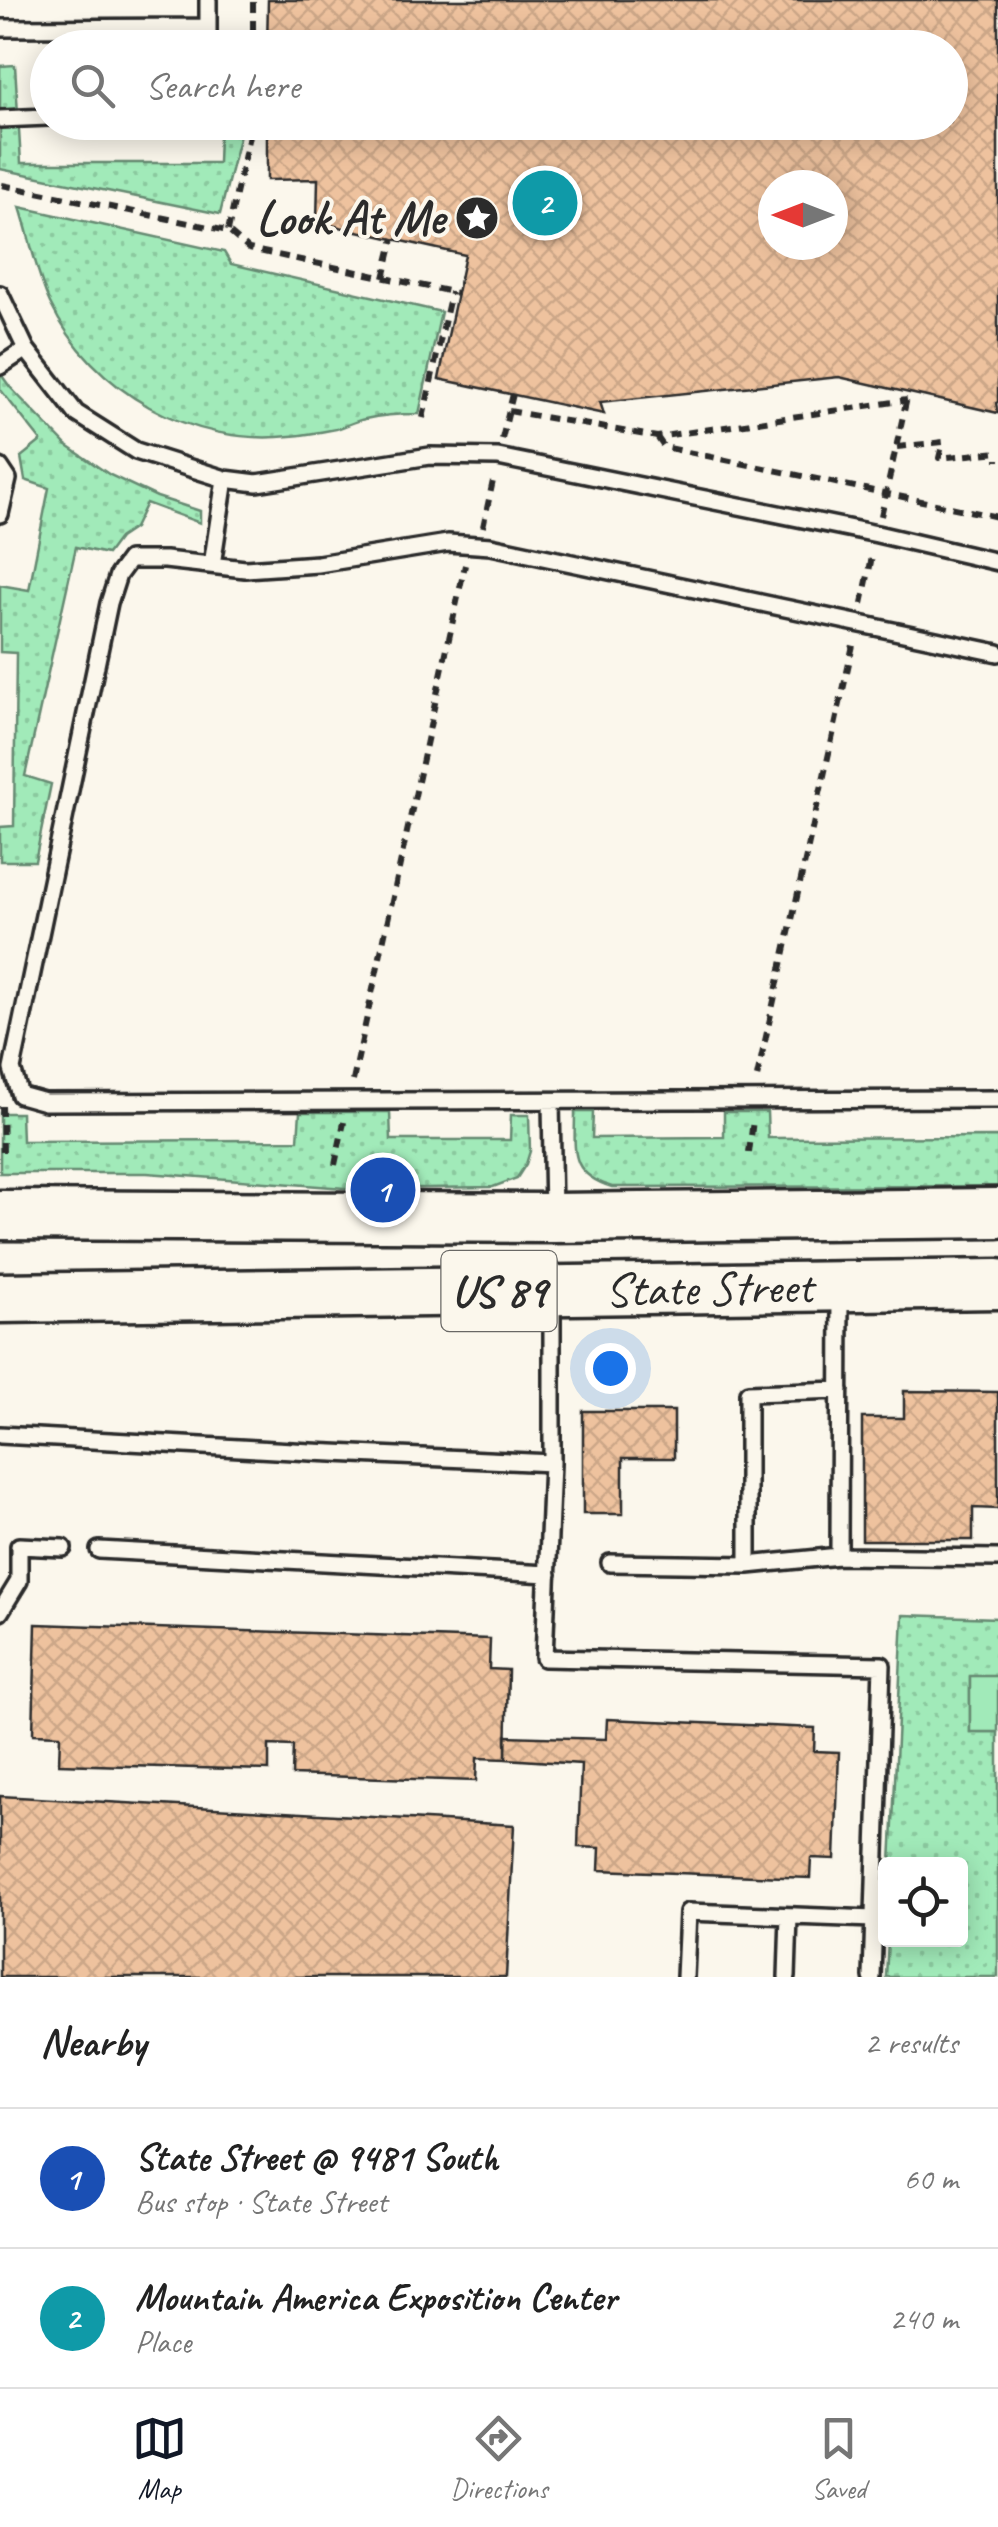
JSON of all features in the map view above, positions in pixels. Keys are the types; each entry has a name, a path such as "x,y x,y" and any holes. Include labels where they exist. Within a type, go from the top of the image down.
{"main road":[{"name":"State Street","path":"0,1216 553,1218 998,1213"},
{"name":"State Street","path":"0,1298 998,1284"}],"lane":[{"path":"208,0 208,30"},
{"path":"0,28 208,26"},
{"path":"0,119 30,117"},
{"path":"0,294 26,349 76,413 136,451 225,479 257,482 430,456 498,457 998,562"},
{"path":"0,366 26,349"},
{"path":"0,467 8,479 0,514"},
{"path":"212,565 225,479"},
{"path":"998,653 474,545 448,543 318,564 245,568 129,560 118,574 109,603 12,1069 20,1096 46,1102 998,1099"},
{"path":"551,1102 553,1218"},
{"path":"839,1556 840,1286"},
{"path":"552,1290 552,1462 544,1658 882,1664 872,1977"},
{"path":"748,1565 748,1393 840,1390"},
{"path":"0,1434 552,1462"},
{"path":"0,1545 63,1548"},
{"path":"0,1612 19,1581 19,1546"},
{"path":"99,1550 548,1574"},
{"path":"610,1563 748,1565 839,1556 998,1558"},
{"path":"685,1977 688,1912 874,1920"},
{"path":"787,1977 789,1916"}],"path":[{"path":"253,0 253,30"},
{"path":"228,232 248,140"},
{"path":"2,185 228,232 249,249 454,293 423,418"},
{"path":"384,278 394,238"},
{"path":"336,1165 466,560 483,528 512,394"},
{"path":"509,411 657,438 908,397 757,1076 749,1153"},
{"path":"657,438 664,447 998,517"},
{"path":"897,447 943,442 939,458 998,457"},
{"path":"2,1096 4,1154"}],"green space":[{"path":"15,65 21,163 218,163 219,140 238,140 220,214 0,169 0,66"},
{"path":"20,207 224,252 231,264 441,312 419,414 371,418 307,434 253,437 182,422 149,407 92,363 69,335 45,292"},
{"path":"0,373 66,445 110,475 200,511 200,523 146,503 134,528 119,538 107,554 76,547 25,776 51,784 35,861 0,861 0,827 14,826 16,653 0,652 0,585 29,590 49,488 25,480 21,457 41,441 0,389"},
{"path":"300,1112 390,1112 391,1140 510,1140 511,1115 529,1115 530,1151 517,1178 493,1187 358,1189 147,1173 0,1173 0,1113 21,1113 22,1141 298,1140"},
{"path":"575,1112 593,1112 592,1138 724,1137 724,1112 767,1112 768,1138 998,1137 998,1186 612,1187 588,1175 577,1159"},
{"path":"903,1615 998,1618 998,1676 970,1677 970,1732 998,1732 998,1977 886,1977 888,1947 968,1947 968,1857 891,1857"},
{"path":"970,1676 998,1676 998,1732 970,1732"}],"building":[{"path":"268,0 998,0 998,413 839,377 600,402 604,414 439,379 465,255 317,222 318,179 267,180 267,140 968,140 968,30 267,30"},
{"path":"904,1391 998,1392 998,1509 973,1508 973,1540 862,1540 862,1418 904,1418"},
{"path":"583,1411 674,1411 674,1458 623,1458 623,1514 583,1514"},
{"path":"36,1624 490,1639 489,1669 508,1670 506,1759 477,1758 476,1781 292,1775 293,1746 269,1745 269,1770 59,1764 60,1735 33,1734"},
{"path":"607,1719 815,1728 814,1751 839,1752 835,1859 811,1858 810,1878 599,1870 600,1848 578,1847 581,1764 506,1759 506,1736 606,1739"},
{"path":"0,1796 514,1825 506,1977 0,1977"}],"place":[{"name":"Mountain America Exposition Center","path":"545,203"},
{"name":"Look At Me","path":"477,218"},
{"name":"State Street @ 9481 South","path":"383,1190"}]}
